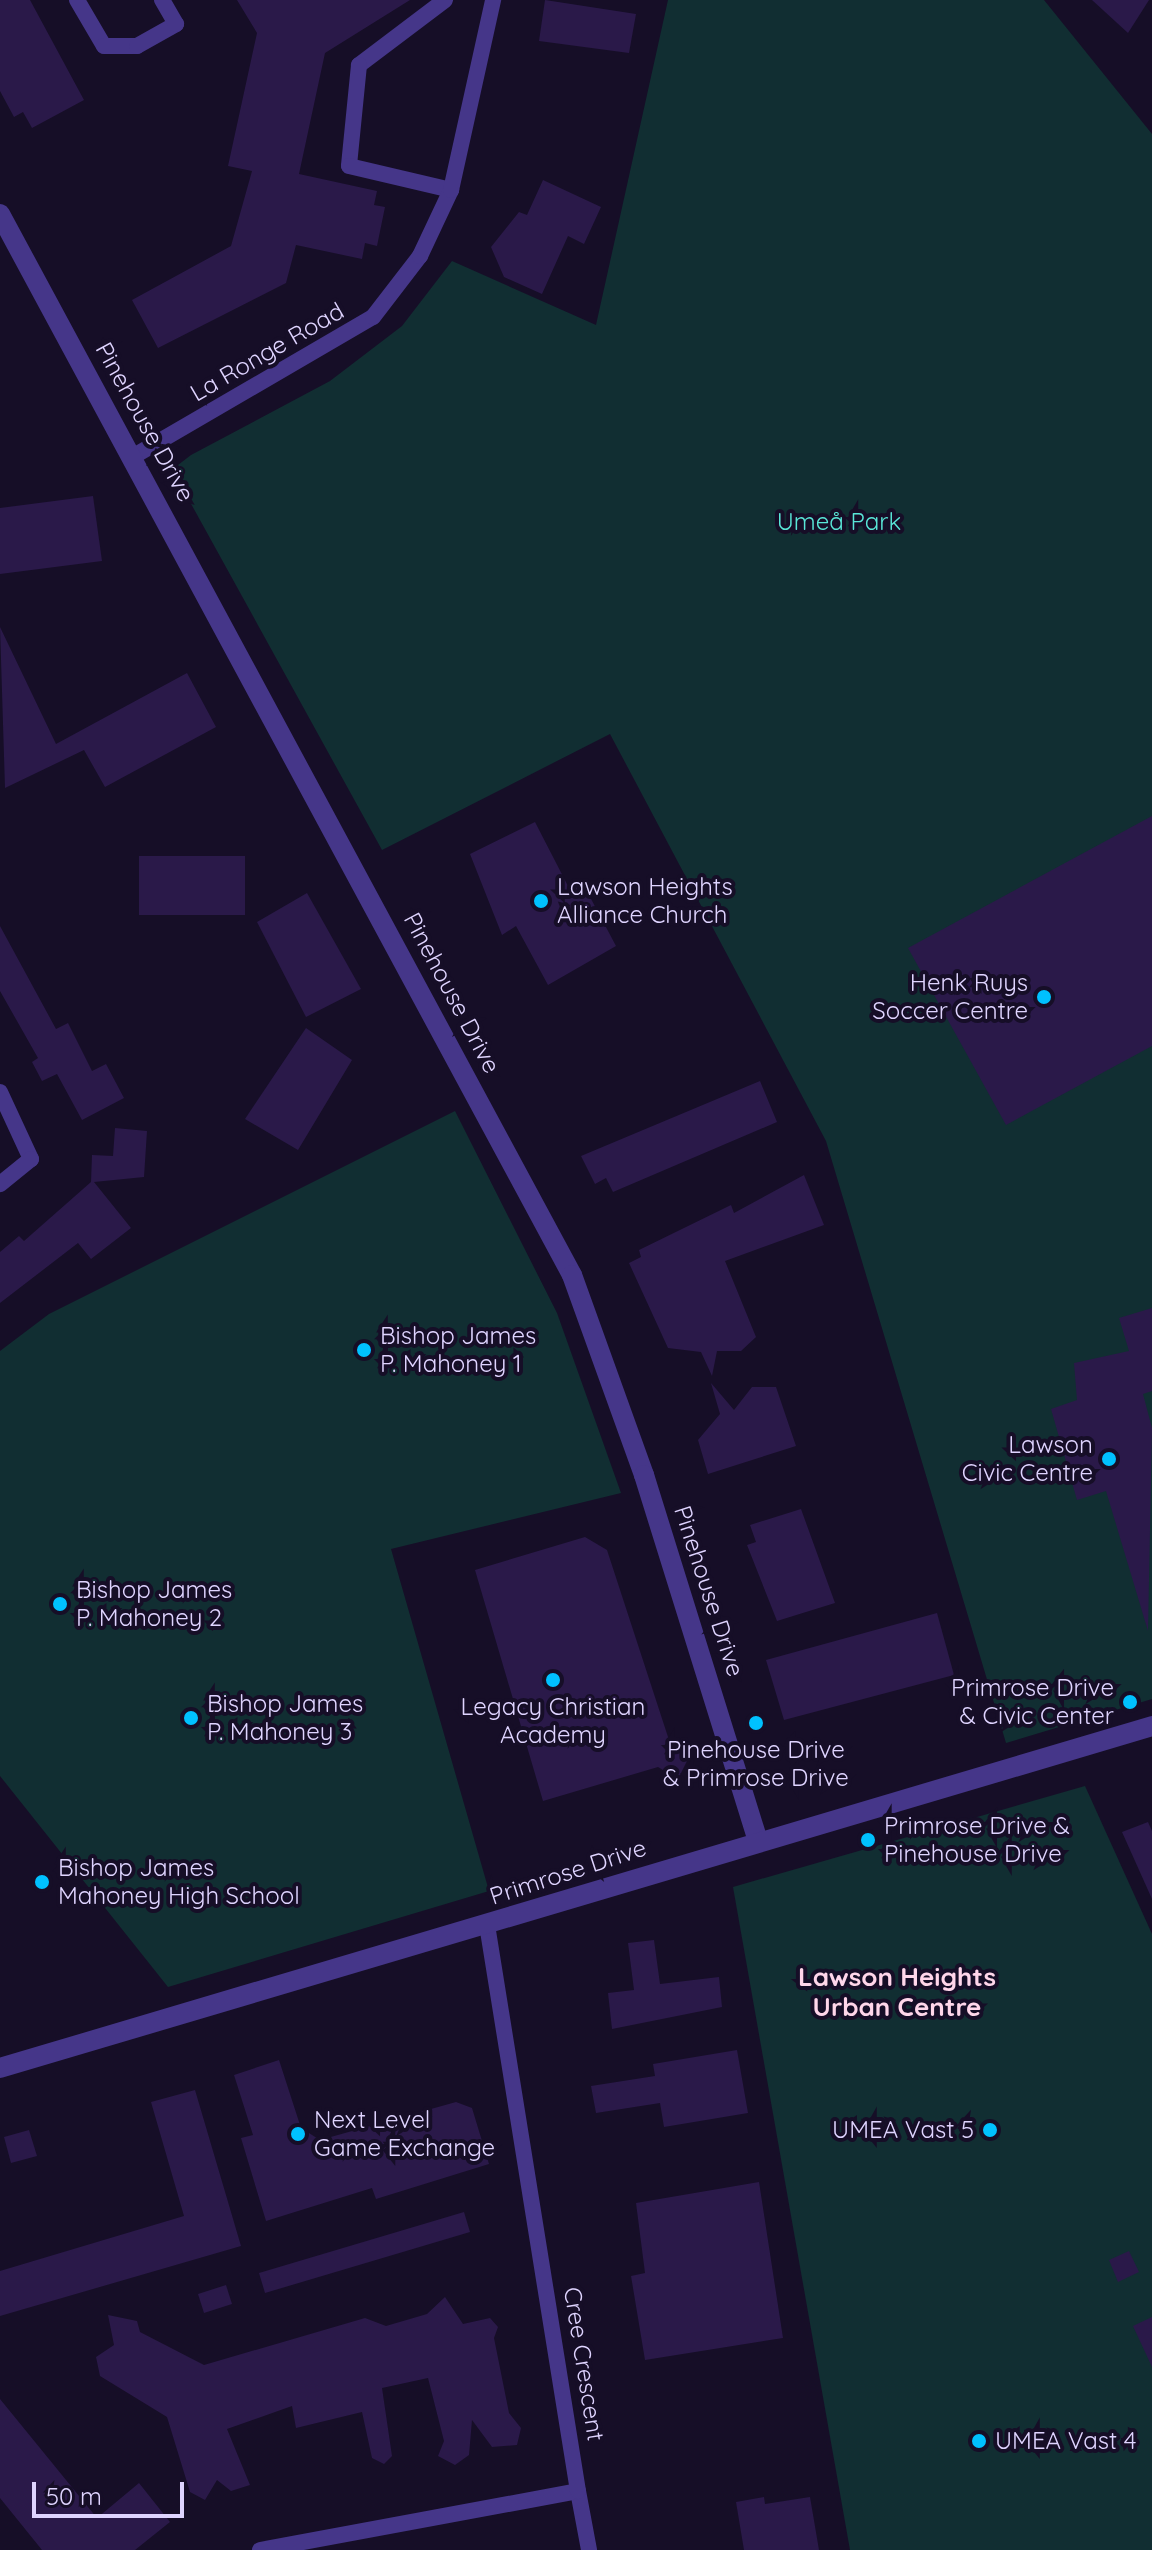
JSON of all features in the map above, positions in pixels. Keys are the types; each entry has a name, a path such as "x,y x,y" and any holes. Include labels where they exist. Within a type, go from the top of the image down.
{"street":[{"path":"77,0 104,46 137,46 176,24 162,0"},
{"path":"445,0 359,65 349,166 451,190"},
{"name":"La Ronge Road","path":"134,456 373,317 420,256 451,190 493,0"},
{"name":"Pinehouse Drive","path":"0,214 134,456 572,1275 644,1475 758,1840"},
{"path":"0,1092 31,1159 0,1184"},
{"name":"Primrose Drive","path":"0,2068 487,1925 758,1840 1152,1726"},
{"name":"Cree Crescent","path":"487,1925 589,2550"},
{"path":"260,2550 578,2491"}],"green space":[{"name":"Umeå Park","path":"668,0 1044,0 1152,134 1152,1699 1006,1743 826,1141 610,734 382,850 179,482 178,465 191,455 330,381 402,326 452,261 596,325"},
{"path":"455,1111 557,1313 621,1493 391,1549 489,1891 168,1987 0,1776 0,1351 49,1314"},
{"path":"1085,1786 1152,1934 1152,2550 850,2550 733,1887"}],"building":[{"path":"0,0 30,0 84,100 32,128 23,112 14,117 0,91"},
{"path":"237,0 410,0 325,53 299,174 377,191 374,205 385,207 377,246 365,243 362,259 296,245 286,283 158,348 132,300 231,246 252,171 228,166 257,33"},
{"path":"545,0 636,14 629,53 539,41"},
{"path":"1092,0 1149,0 1128,33"},
{"path":"543,180 601,207 584,244 568,236 542,294 504,277 491,247 519,212 527,215"},
{"path":"93,496 102,561 0,574 0,508"},
{"path":"0,627 56,744 187,673 216,727 105,787 84,750 5,788"},
{"name":"Henk Ruys Soccer Centre","path":"1152,816 1152,1046 1006,1125 908,948"},
{"name":"Lawson Heights Alliance Church","path":"535,822 569,888 581,880 616,946 548,985 516,926 502,935 470,854"},
{"path":"139,856 245,856 245,915 139,915"},
{"path":"307,893 361,989 306,1017 257,922"},
{"path":"0,926 56,1029 68,1023 92,1071 106,1064 124,1098 82,1120 57,1074 42,1081 32,1062 38,1058 0,991"},
{"path":"306,1028 352,1060 298,1150 245,1119"},
{"path":"760,1081 777,1122 613,1192 606,1178 595,1184 581,1156"},
{"path":"115,1128 147,1131 144,1177 94,1182 131,1228 91,1259 78,1243 0,1303 0,1252 19,1236 24,1241 91,1182 92,1155 113,1156"},
{"path":"804,1175 824,1225 725,1261 756,1337 741,1351 717,1351 712,1376 701,1352 668,1348 629,1263 641,1257 639,1250 731,1205 734,1213"},
{"name":"Lawson Civic Centre","path":"1152,1308 1152,1391 1143,1394 1152,1428 1148,1631 1106,1491 1077,1500 1051,1409 1077,1400 1074,1363 1129,1351 1119,1318"},
{"path":"711,1383 734,1410 752,1387 776,1387 796,1446 708,1474 698,1440 720,1414"},
{"path":"801,1509 835,1603 777,1621 747,1545 756,1542 750,1525"},
{"path":"585,1537 607,1550 669,1740 691,1753 678,1779 658,1767 543,1801 475,1570"},
{"path":"937,1613 954,1675 784,1720 766,1660"},
{"path":"1148,1822 1152,1831 1152,1899 1122,1832"},
{"path":"654,1940 660,1984 719,1977 722,2007 612,2029 608,1993 634,1990 628,1943"},
{"path":"737,2050 748,2113 664,2127 660,2103 596,2113 591,2086 655,2076 653,2064"},
{"path":"279,2060 301,2128 320,2140 456,2102 472,2108 489,2164 376,2199 372,2188 266,2221 241,2138 253,2135 234,2075"},
{"path":"195,2090 241,2246 0,2316 0,2271 184,2216 151,2102"},
{"path":"29,2130 37,2156 11,2163 4,2137"},
{"path":"759,2182 783,2338 645,2360 631,2276 645,2273 636,2203"},
{"path":"464,2212 470,2232 265,2293 259,2273"},
{"path":"1129,2251 1139,2272 1118,2282 1109,2260"},
{"path":"226,2285 232,2304 204,2313 198,2294"},
{"path":"445,2297 463,2324 490,2318 498,2327 494,2338 509,2413 521,2428 517,2445 492,2447 472,2420 469,2455 455,2465 438,2456 444,2441 428,2378 382,2388 392,2456 384,2464 372,2458 362,2412 296,2428 292,2406 227,2429 250,2485 231,2491 217,2480 205,2500 190,2492 167,2417 100,2376 96,2357 114,2345 108,2315 137,2321 140,2332 204,2365 365,2318 386,2326 427,2314"},
{"path":"1152,2317 1152,2367 1133,2326"},
{"path":"0,2399 97,2518 139,2483 170,2522 135,2550 42,2550 0,2498"},
{"path":"764,2497 765,2504 810,2497 819,2550 744,2550 736,2502"}],"place":[{"name":"Lawson Heights Alliance Church","path":"541,901"},
{"name":"Henk Ruys Soccer Centre","path":"1044,997"},
{"name":"Bishop James P. Mahoney 1","path":"364,1350"},
{"name":"Lawson Civic Centre","path":"1109,1459"},
{"name":"Bishop James P. Mahoney 2","path":"60,1604"},
{"name":"Legacy Christian Academy","path":"553,1680"},
{"name":"Primrose Drive & Civic Center","path":"1130,1702"},
{"name":"Bishop James P. Mahoney 3","path":"191,1718"},
{"name":"Pinehouse Drive & Primrose Drive","path":"756,1723"},
{"name":"Primrose Drive & Pinehouse Drive","path":"868,1840"},
{"name":"Bishop James Mahoney High School","path":"42,1882"},
{"name":"UMEA Vast 5","path":"990,2130"},
{"name":"Next Level Game Exchange","path":"298,2134"},
{"name":"UMEA Vast 4","path":"979,2441"}],"district":[{"name":"Lawson Heights Urban Centre","path":"897,1992"}]}
